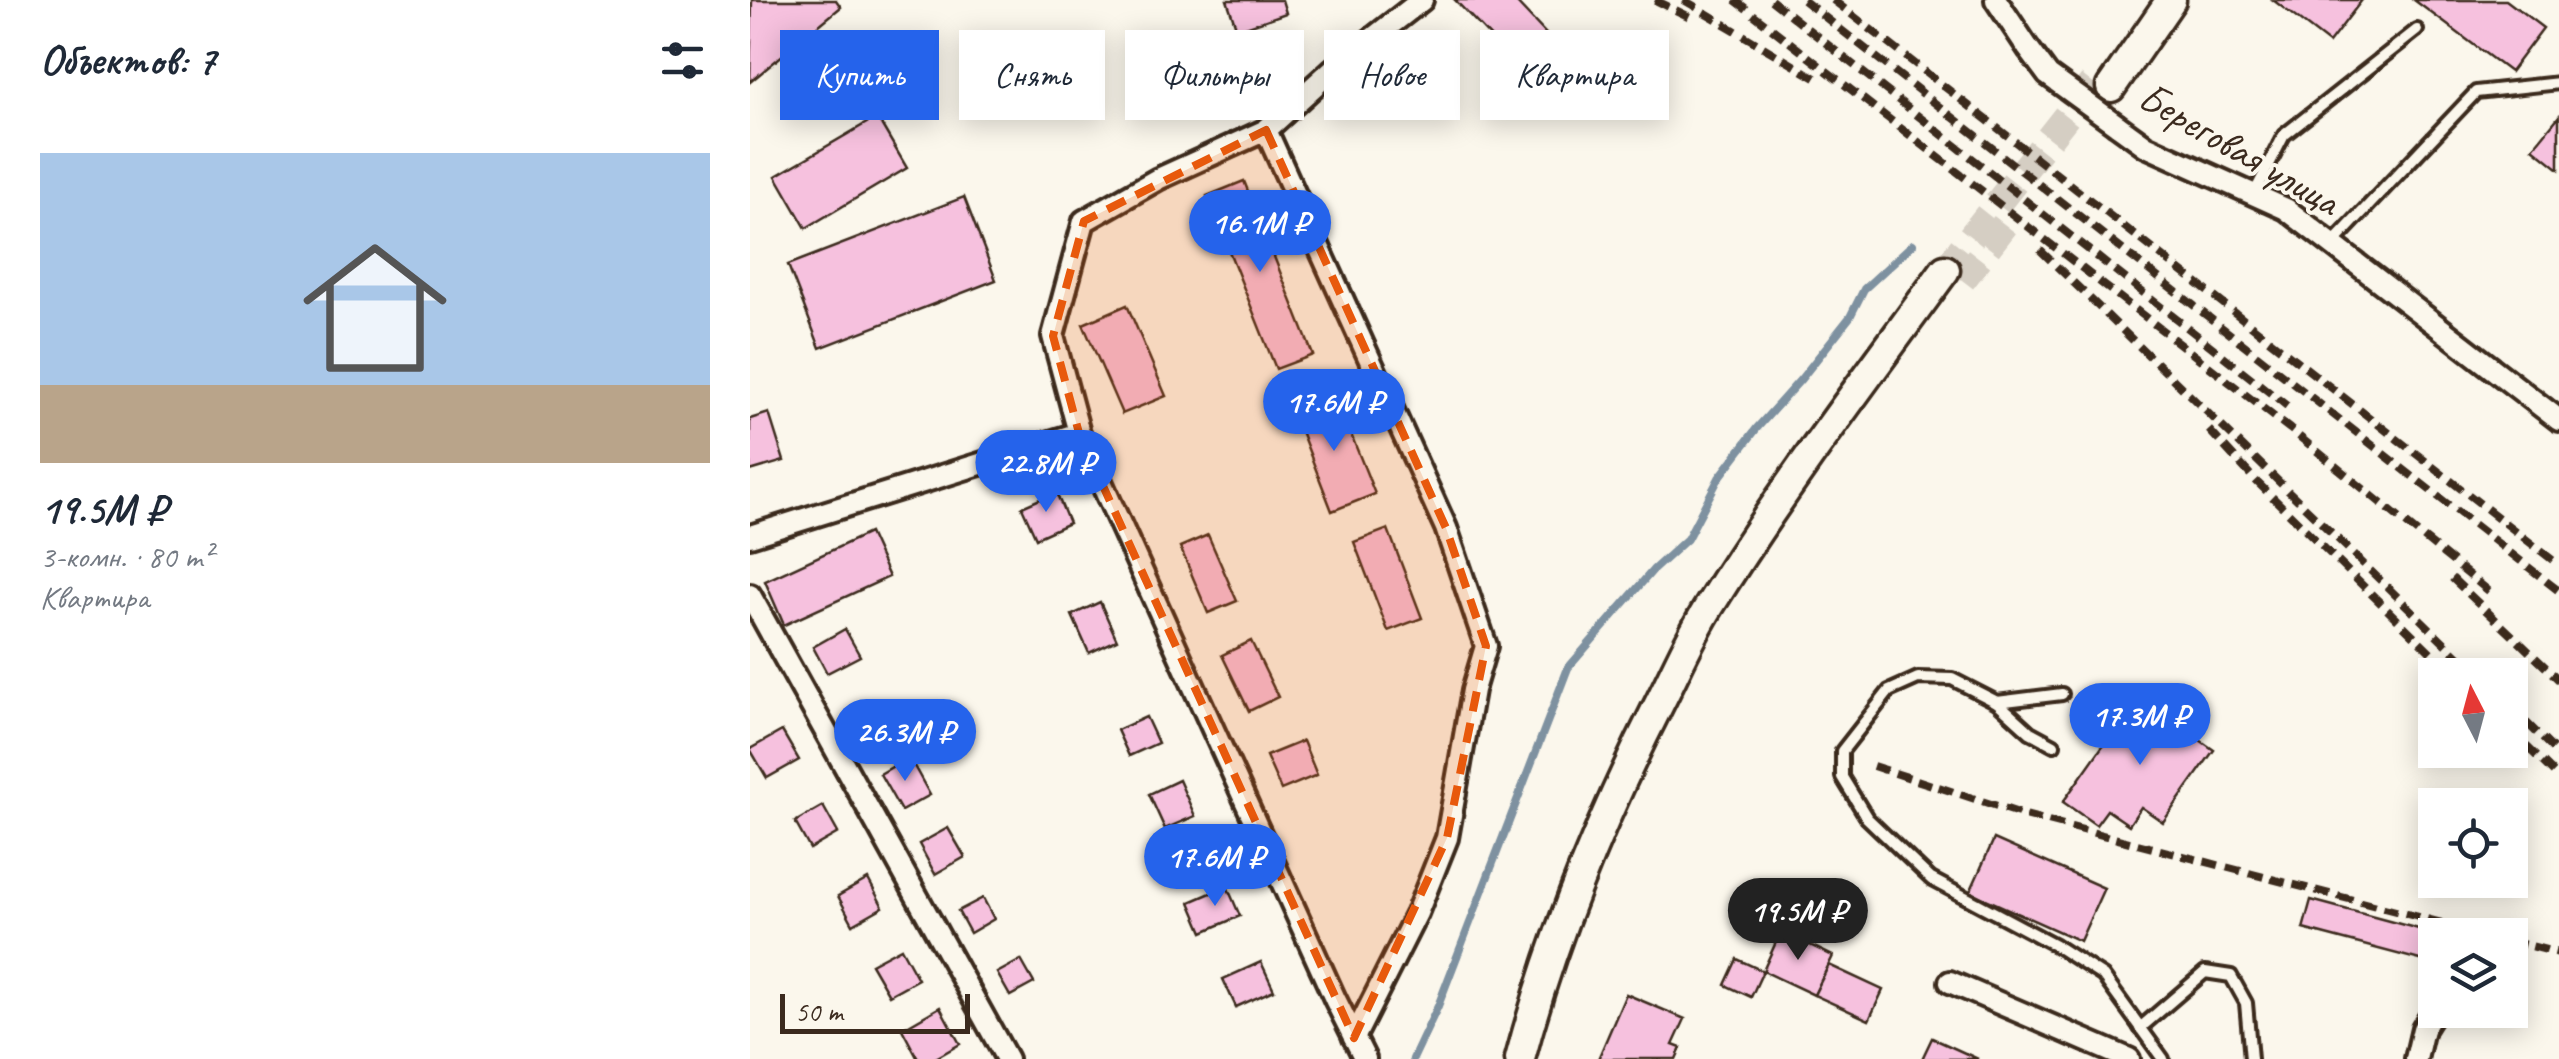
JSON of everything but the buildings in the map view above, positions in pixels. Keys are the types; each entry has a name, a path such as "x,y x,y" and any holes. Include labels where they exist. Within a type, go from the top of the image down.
{"main road":[{"path":"2155,0 2104,81 2171,0"},
{"path":"1520,1059 1572,896 1639,744 1708,608 1803,463 1954,275"}],"street":[{"path":"1365,1059 1079,433 1053,336 1084,221 1158,179 1266,130 1332,70 1422,0"},
{"name":"Береговая улица","path":"1996,0 2048,75 2146,146 2286,208 2559,420"},
{"path":"1266,130 1446,528 1486,646 1446,838 1417,913 1354,1038"},
{"path":"750,536 1079,433"},
{"path":"750,596 1007,1059"},
{"path":"1950,982 2130,1059"},
{"path":"2416,1059 2424,1028"}],"lane":[{"path":"2254,194 2284,135 2418,30"},
{"path":"2332,244 2476,92 2559,83"},
{"path":"2054,744 2030,732 1998,702 1952,679 1918,678 1889,691 1842,751 1842,777 1867,818 1931,879 2103,976 2162,1059"},
{"path":"1998,702 2062,694"},
{"path":"2140,1028 2205,972 2231,976 2246,1003 2251,1059"}],"highlighted area":[{"path":"1266,130 1446,528 1486,646 1447,838 1354,1038 1079,433 1053,336 1084,221"}],"waterway":[{"path":"1413,1059 1438,1006 1568,668 1653,570 1687,539 1719,478 1757,428 1850,317 1864,289 1913,244"}],"tunnel":[{"path":"1945,270 2098,76"},
{"path":"1962,280 2013,214"}],"railway":[{"path":"1655,0 1696,20"},
{"path":"1684,0 1822,82"},
{"path":"1735,0 2290,429 2490,592"},
{"path":"1771,0 2287,406"},
{"path":"1803,0 2559,591"},
{"path":"1833,0 2559,565"},
{"path":"2040,250 2460,658"},
{"path":"2209,430 2437,658"},
{"path":"2452,578 2559,680"},
{"path":"2528,724 2559,755"},
{"path":"2528,748 2559,778"},
{"path":"1873,766 2025,815 2422,918"},
{"path":"2528,945 2559,953"}]}
